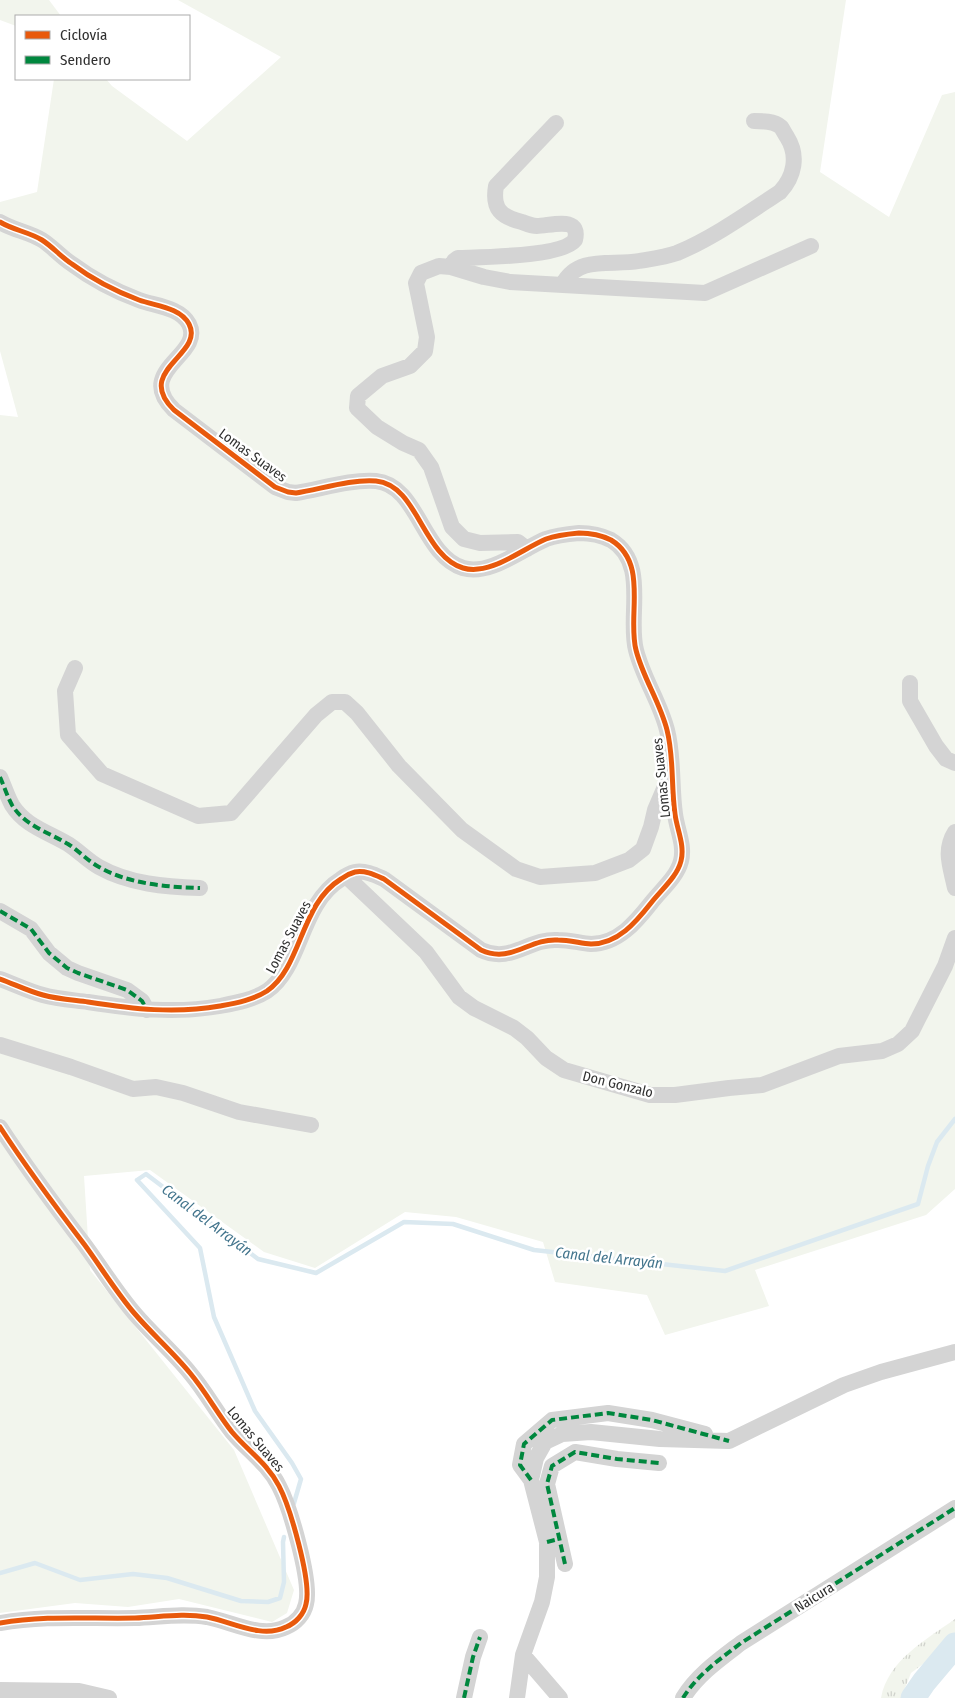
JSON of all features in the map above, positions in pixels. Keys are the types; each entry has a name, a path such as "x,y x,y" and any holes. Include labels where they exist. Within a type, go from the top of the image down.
{"street":[{"path":"562,284 572,271 581,266 637,262 676,253 732,224 780,192 786,186 793,169 794,152 792,145 781,127 767,122 754,121"},
{"path":"451,266 458,258 530,254 569,246 575,240 576,232 567,223 535,226 507,218 498,208 495,197 496,186 556,123"},
{"name":"Lomas Suaves","path":"0,222 43,241 72,264 112,288 176,312 185,319 190,328 190,338 185,349 164,373 162,385 165,398 174,410 274,487 296,493 370,481 390,484 404,496 436,547 455,564 469,569 476,570 490,566 555,536 583,533 609,539 628,559 633,576 635,594 633,621 636,653 667,729 675,815 682,847 679,866 676,872 633,924 617,936 604,942 588,944 553,940 536,943 503,955 488,953 384,879 369,872 355,872 334,884 318,902 286,968 274,985 266,991 240,1002 205,1009 147,1010 54,998 0,979"},
{"path":"527,549 518,542 480,543 464,539 452,527 432,468 419,450 403,443 377,427 357,408 358,396 382,376 410,366 425,351 427,337 416,283 421,273 430,268 451,266 484,277 510,282 705,293 811,246"},
{"path":"75,668 66,691 68,735 102,774 198,816 231,813 316,715 332,702 345,702 357,713 399,766 462,830 516,870 540,877 595,873 630,860 643,849 655,810 672,771"},
{"path":"910,683 910,702 936,746 946,759 955,763"},
{"path":"0,777 12,806 25,820 80,851 97,866 112,873 144,882 200,888"},
{"path":"955,832 950,840 948,855 955,888"},
{"name":"Don Gonzalo","path":"346,876 426,952 459,997 474,1008 514,1028 527,1038 546,1058 564,1070 650,1095 675,1095 762,1085 839,1056 882,1051 898,1044 912,1031 945,966 955,938"},
{"path":"0,911 31,929 49,953 67,968 127,990 142,1001 147,1010"},
{"path":"0,1045 72,1067 133,1089 156,1087 183,1093 239,1112 311,1125"},
{"name":"Lomas Suaves","path":"0,1127 26,1167 123,1299 147,1328 190,1372 234,1434 257,1456 273,1475 288,1509 306,1581 308,1597 304,1610 297,1620 284,1628 267,1631 189,1615 137,1618 52,1617 0,1623"},
{"path":"565,1564 553,1540 531,1480 536,1458 545,1442 562,1434 591,1432 660,1440 729,1441 844,1385 881,1372 955,1352"},
{"path":"517,1698 524,1655 545,1591 553,1540 547,1484 552,1466 575,1452 659,1463"},
{"name":"Naicura","path":"683,1698 709,1668 742,1643 955,1508"},
{"path":"464,1698 480,1637"},
{"path":"524,1655 560,1698"},
{"path":"0,1690 80,1691 109,1698"}],"green space":[{"path":"0,0 49,0 60,15 15,15 15,26 0,20"},
{"path":"178,0 846,0 820,172 889,217 942,95 955,92 955,1189 926,1215 755,1270 769,1306 665,1335 647,1295 555,1282 543,1242 456,1217 405,1212 315,1268 264,1252 150,1170 84,1176 90,1270 234,1450 294,1590 287,1613 272,1622 179,1599 128,1607 75,1603 0,1613 0,415 18,417 0,351 0,202 37,192 54,80 107,80 112,86 187,141 281,57"},
{"path":"955,1619 955,1640 911,1673 901,1698 881,1698 891,1673 900,1662 921,1643"}],"waterway":[{"name":"Canal del Arrayán","path":"294,1503 301,1479 292,1463 255,1411 214,1317 200,1248 137,1180 146,1174 258,1259 316,1273 404,1222 453,1224 534,1250 725,1271 918,1204 928,1166 937,1142 955,1119"},
{"name":"Canal del Arrayán","path":"0,1573 35,1563 80,1580 133,1574 167,1578 241,1601 268,1602 280,1598 284,1582 284,1537"},
{"path":"913,1698 955,1645"}],"marked path":[{"path":"0,777 12,805 23,818 37,828 68,844 99,867 111,873 148,884 200,888"},
{"path":"0,911 31,929 49,953 67,968 127,990 142,1001 147,1010"},
{"path":"531,1480 520,1465 524,1444 552,1420 608,1413 652,1420 729,1441"},
{"path":"565,1564 547,1484 552,1466 575,1452 659,1463"},
{"path":"683,1698 702,1675 741,1643 955,1508"},
{"path":"547,1542 559,1539"},
{"path":"464,1698 473,1657 480,1637"}],"cycle path":[{"path":"0,222 42,240 88,275 121,293 167,308 185,318 189,324 191,335 188,345 165,373 161,384 164,396 174,410 275,487 296,493 356,481 376,481 390,485 402,494 438,549 449,561 463,568 484,568 495,565 546,539 579,533 587,533 611,540 623,550 630,562 633,576 636,650 664,720 669,740 675,814 682,849 681,861 676,872 633,924 618,936 601,943 591,944 548,940 511,952 492,954 481,950 384,879 370,873 359,872 346,876 327,890 317,904 288,967 279,980 267,991 244,1001 187,1010 138,1008 48,996 32,992 0,979"},
{"path":"0,1127 128,1306 183,1365 232,1432 264,1464 274,1478 284,1496 294,1527 303,1563 307,1593 305,1608 296,1621 286,1627 267,1631 247,1628 217,1619 189,1615 135,1618 51,1618 0,1623"}]}
